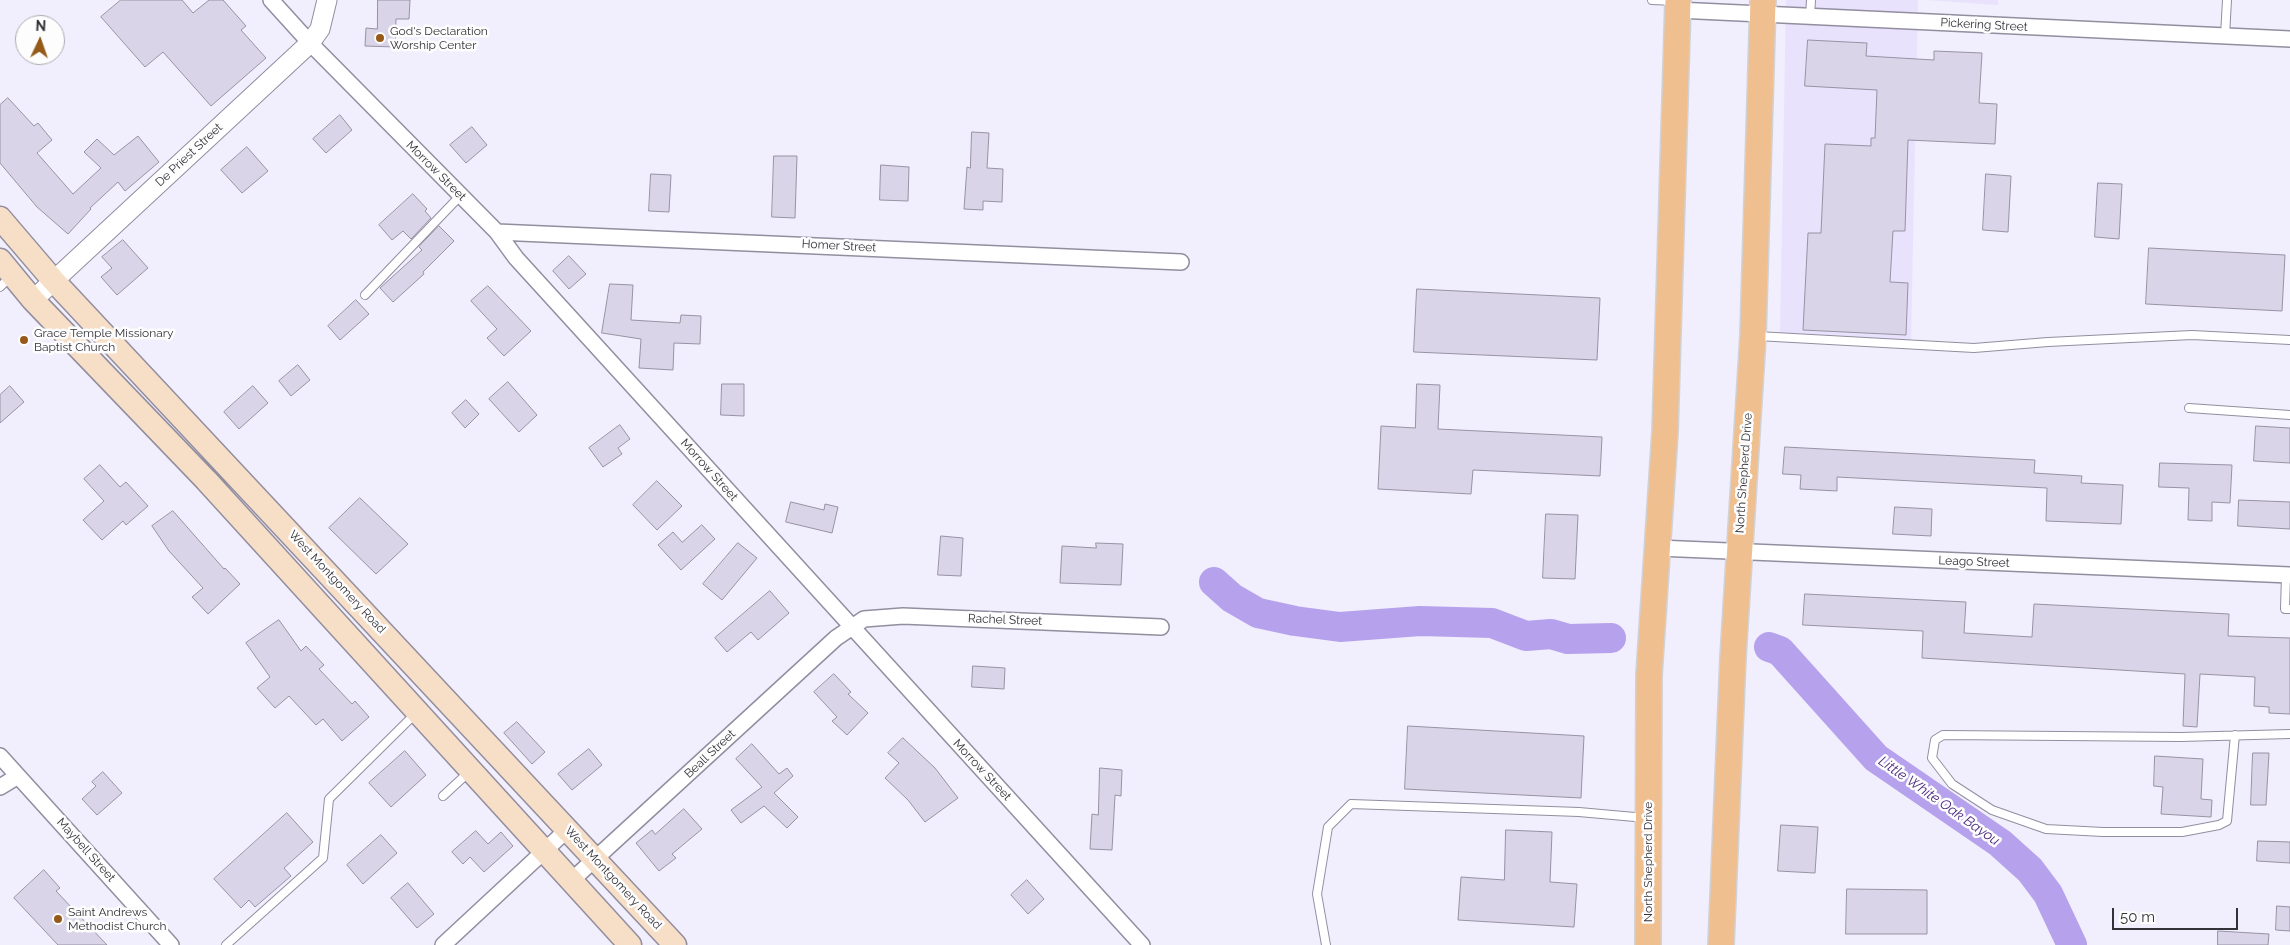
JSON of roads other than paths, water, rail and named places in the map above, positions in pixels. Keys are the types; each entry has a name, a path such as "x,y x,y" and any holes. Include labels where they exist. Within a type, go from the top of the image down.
{"main road":[{"name":"North Shepherd Drive","path":"1648,945 1649,675 1664,432 1678,4"},
{"name":"North Shepherd Drive","path":"1721,945 1740,552 1753,336 1762,7"},
{"name":"West Montgomery Road","path":"0,218 53,280 676,945"},
{"path":"4,274 34,300 206,480 630,945"},
{"path":"206,480 225,463"},
{"path":"374,663 394,644"}],"street":[{"name":"Morrow Street","path":"271,0 310,44 497,232 516,258 1142,945"},
{"name":"De Priest Street","path":"34,300 53,280 310,44 320,29 327,0"},
{"name":"Pickering Street","path":"1678,4 1762,7 1810,17 2290,39"},
{"name":"Homer Street","path":"497,232 1181,262"},
{"name":"Leago Street","path":"1658,548 2288,575"},
{"name":"Rachel Street","path":"851,627 864,618 903,616 1162,627"},
{"name":"Beall Street","path":"571,881 851,627"},
{"name":"Maybell Street","path":"0,756 171,945"},
{"path":"0,787 18,776"},
{"path":"443,945 568,829"}],"lane":[{"path":"1652,0 1678,4"},
{"path":"1810,17 1811,0"},
{"path":"2225,36 2227,0"},
{"path":"365,295 460,196"},
{"path":"1753,336 1974,348 2048,342 2192,335 2290,340"},
{"path":"2190,408 2290,415"},
{"path":"2288,575 2285,609 2290,609"},
{"path":"226,945 323,858 329,799 417,711"},
{"path":"2235,735 2227,821 2219,825 2182,832 2103,832 2046,829 1992,810 1952,784 1932,758 1935,740 1943,735 2081,737 2290,734"},
{"path":"443,796 471,770"},
{"path":"1326,945 1316,894 1328,827 1350,804 1579,812 1648,818"}],"waterway":[{"name":"Little White Oak Bayou","path":"1214,582 1232,598 1258,613 1295,621 1340,627 1420,621 1492,623 1526,636 1551,634 1568,639 1611,638"},
{"name":"Little White Oak Bayou","path":"1769,647 1780,651 1876,758 2000,843 2030,870 2048,894 2072,945"}],"place":[{"name":"God's Declaration Worship Center","path":"380,38"},
{"name":"Grace Temple Missionary Baptist Church","path":"24,340"},
{"name":"Saint Andrews Methodist Church","path":"58,919"}]}
